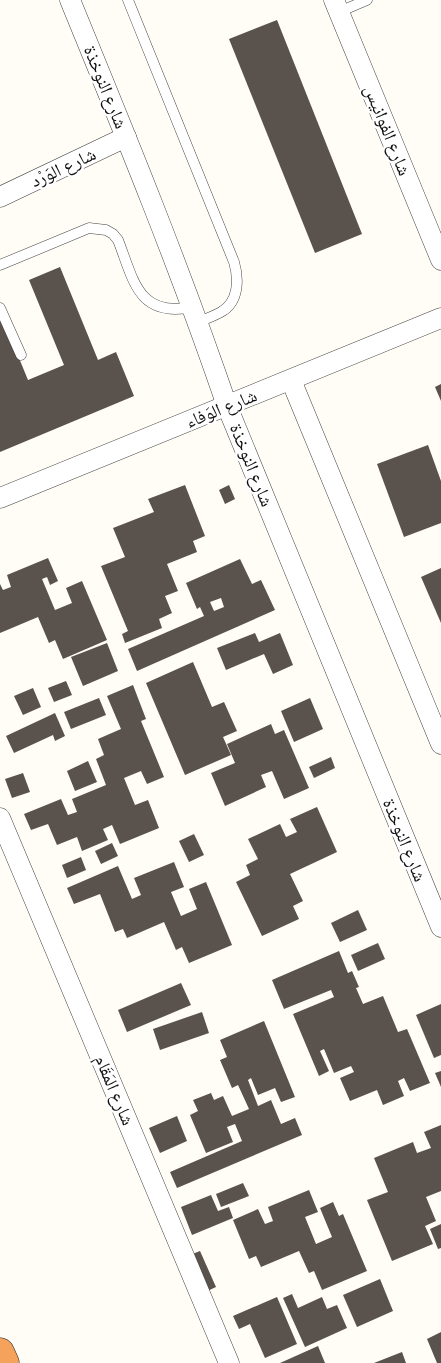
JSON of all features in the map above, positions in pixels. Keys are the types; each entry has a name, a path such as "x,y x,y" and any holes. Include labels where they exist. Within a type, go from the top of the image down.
{"highway":[{"path":"0,1352 5,1363"}],"street":[{"name":"شارع النوخذة","path":"70,0 126,137 195,315 227,406 441,927"},
{"name":"شارع الفوانيس","path":"337,6 441,260"},
{"name":"شارع الوَرْد","path":"0,197 126,137"},
{"name":"شارع الوَفاء","path":"0,498 441,318"},
{"path":"291,380 441,744"},
{"name":"شارع المَقَام","path":"0,818 229,1363"}],"lane":[{"path":"0,265 81,230 97,228 113,234 118,240 137,288 147,301 165,309 179,310 195,315 222,312 230,304 236,291 238,276 234,262 128,0"},
{"path":"337,6 367,0"},
{"path":"0,308 21,355"}],"building":[{"path":"277,20 362,234 315,253 229,39"},
{"path":"60,267 98,360 116,352 134,396 0,452 0,312 28,380 64,365 29,280"},
{"path":"441,384 441,401 435,387"},
{"path":"428,445 441,481 441,523 404,537 377,464"},
{"path":"185,485 205,536 193,541 197,552 167,564 178,591 165,596 172,613 159,619 162,628 125,643 122,634 128,631 101,566 125,557 113,528 154,512 148,499"},
{"path":"229,485 235,499 225,504 219,490"},
{"path":"48,558 58,581 50,585 47,577 42,579 55,610 72,603 66,588 82,581 107,640 63,659 55,640 49,643 38,617 0,633 0,584 3,590 11,587 7,575"},
{"path":"240,559 252,584 261,580 275,610 137,671 128,649 204,616 200,607 197,609 186,583","holes":["221,598 224,607 214,611 210,602"]},
{"path":"441,568 441,623 421,577"},
{"path":"255,633 259,642 280,633 293,665 273,674 264,654 226,670 217,648"},
{"path":"107,643 118,671 83,686 71,657"},
{"path":"193,662 212,707 224,702 237,731 223,737 231,755 185,775 146,683"},
{"path":"66,681 72,695 54,702 48,688"},
{"path":"133,685 146,719 141,721 164,777 147,784 141,771 124,778 135,805 148,800 159,828 120,844 112,825 103,829 108,840 82,851 77,837 57,845 48,824 31,830 24,814 61,799 68,815 77,812 72,799 106,785 96,759 104,755 98,739 121,729 107,696"},
{"path":"33,688 41,707 23,715 14,696"},
{"path":"99,698 106,715 71,729 64,712"},
{"path":"310,698 323,729 294,742 281,711"},
{"path":"55,713 65,736 55,741 53,735 14,753 6,736"},
{"path":"271,724 275,734 284,730 309,788 284,799 272,771 261,775 266,787 225,806 211,773 235,763 227,744"},
{"path":"331,757 335,768 314,778 309,767"},
{"path":"88,761 97,782 75,791 67,771"},
{"path":"23,773 30,792 12,798 5,779"},
{"path":"317,807 337,852 290,874 303,901 293,906 299,919 262,936 236,882 250,875 246,865 258,859 248,839 280,824 286,837 297,832 290,819"},
{"path":"194,834 204,855 189,862 179,841"},
{"path":"112,843 118,856 101,864 95,851"},
{"path":"81,857 86,870 67,878 62,865"},
{"path":"174,862 184,887 171,892 181,916 197,909 189,889 206,882 232,945 189,963 182,947 176,950 164,922 127,938 123,929 115,932 100,894 74,904 67,888 118,866 132,899 141,895 134,878"},
{"path":"358,910 367,930 340,942 331,923"},
{"path":"378,943 385,959 358,971 351,955"},
{"path":"339,951 348,973 352,971 359,987 356,988 363,1004 383,996 398,1032 407,1029 430,1083 410,1091 404,1078 398,1081 404,1096 383,1105 377,1090 350,1101 340,1078 354,1072 351,1066 334,1073 324,1049 320,1051 329,1071 319,1076 293,1014 334,997 331,990 284,1009 272,980"},
{"path":"181,983 191,1005 127,1032 118,1010"},
{"path":"441,1004 441,1055 434,1058 416,1015"},
{"path":"202,1012 209,1033 160,1050 153,1029"},
{"path":"264,1021 295,1097 281,1102 275,1088 258,1095 251,1078 248,1080 258,1106 271,1100 281,1124 295,1118 302,1135 177,1188 170,1172 242,1141 235,1124 227,1127 233,1142 206,1153 190,1115 198,1111 193,1100 211,1093 214,1100 223,1096 232,1116 249,1109 238,1085 232,1088 220,1060 227,1057 220,1040"},
{"path":"441,1071 441,1087 435,1073"},
{"path":"177,1116 187,1141 160,1153 149,1128"},
{"path":"441,1125 441,1191 426,1197 436,1221 425,1226 433,1244 392,1261 367,1200 388,1192 374,1158 413,1142 417,1153 431,1148 424,1132"},
{"path":"243,1183 249,1196 221,1207 216,1194"},
{"path":"309,1190 318,1212 305,1217 316,1244 332,1237 320,1208 333,1202 339,1216 343,1214 367,1271 322,1290 314,1271 309,1273 299,1251 261,1267 256,1256 249,1259 233,1220 258,1209 265,1224 273,1221 268,1207"},
{"path":"211,1195 218,1211 229,1207 233,1218 192,1235 181,1207"},
{"path":"441,1224 441,1248 438,1249 430,1229"},
{"path":"200,1251 216,1287 201,1294 185,1257"},
{"path":"380,1279 393,1311 357,1327 343,1295"},
{"path":"292,1294 298,1308 322,1297 327,1309 337,1305 347,1328 305,1347 283,1298"},
{"path":"277,1297 297,1344 265,1358 250,1324 239,1329 233,1316"},
{"path":"441,1332 441,1363 437,1363 427,1339"},
{"path":"318,1346 325,1363 280,1363 289,1359"},
{"path":"402,1352 406,1363 374,1363"}]}
